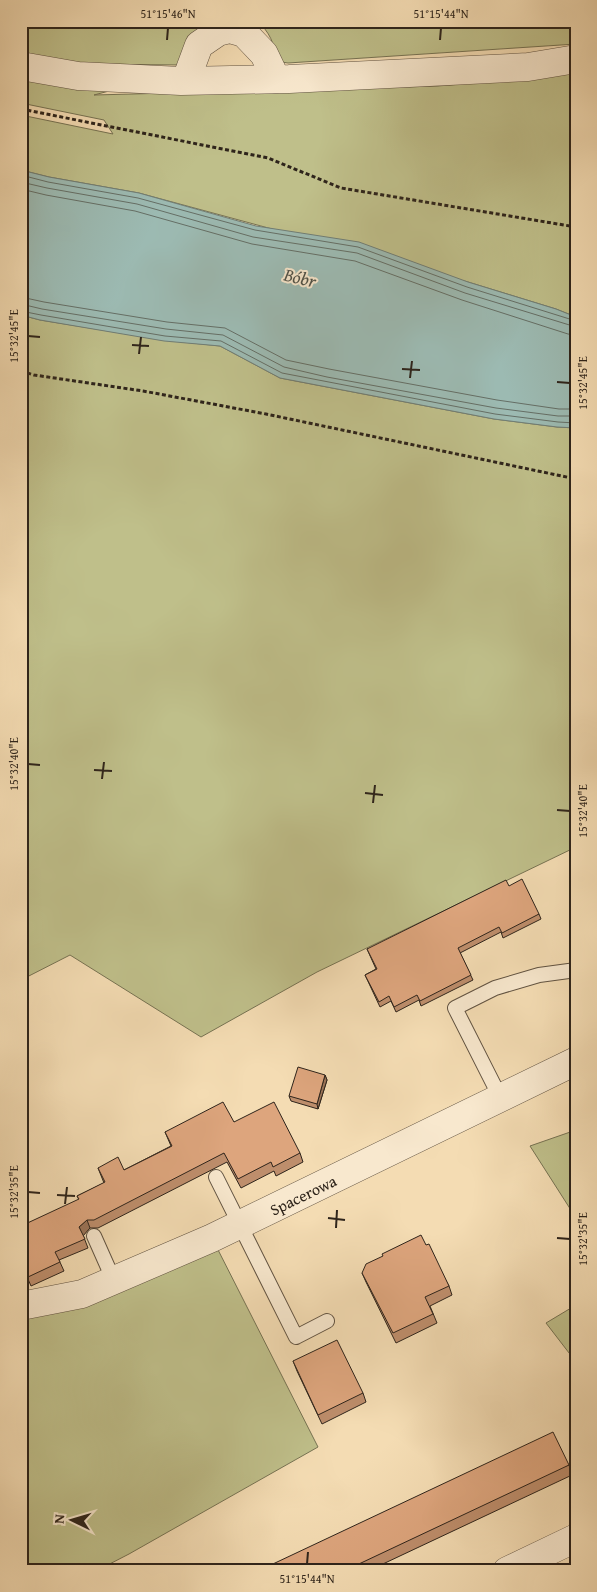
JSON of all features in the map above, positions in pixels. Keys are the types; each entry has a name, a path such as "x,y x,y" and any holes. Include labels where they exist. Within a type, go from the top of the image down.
{"street":[{"path":"186,80 199,45 218,32 230,29 244,33 264,54 276,79"},
{"path":"21,66 78,76 186,80 276,79 528,67 576,59"},
{"name":"Spacerowa","path":"21,1306 82,1294 241,1225 576,1061"},
{"path":"507,1571 576,1538"}],"lane":[{"path":"501,1098 455,1008 495,988 539,975 576,970"},
{"path":"216,1177 296,1337 328,1321"},
{"path":"94,1236 114,1281"}],"path":[{"path":"21,109 268,158 341,188 576,228"},
{"path":"21,371 34,375 142,391 266,414 576,479"}],"green space":[{"path":"21,21 207,21 184,65 75,64 21,55"},
{"path":"257,21 576,21 576,44 288,63 275,61 271,39"},
{"path":"576,59 576,317 468,282 139,193 49,177 21,170 21,115 113,134 104,120 21,103 21,76 109,91 94,95 438,86 506,80"},
{"path":"21,315 40,320 164,340 220,346 280,378 494,419 576,428 576,847 317,972 201,1037 70,955 21,980"},
{"path":"576,1130 576,1218 530,1146"},
{"path":"212,1238 318,1447 96,1571 21,1571 21,1333 26,1330 32,1304"},
{"path":"576,1305 576,1362 546,1323"}],"water":[{"name":"Bóbr","path":"21,170 49,177 139,193 256,226 359,242 468,282 576,317 576,428 494,419 280,378 220,346 164,341 40,320 21,315"}],"building":[{"path":"522,879 539,914 502,933 499,927 458,948 471,975 420,1001 417,995 394,1007 389,996 379,1002 365,975 377,969 367,949 506,880 509,886"},
{"path":"298,1067 325,1075 317,1104 289,1096"},
{"path":"223,1102 234,1122 274,1102 300,1153 273,1167 271,1162 238,1179 224,1153 94,1220 87,1220 79,1227 85,1239 55,1252 60,1262 28,1277 21,1261 21,1243 27,1240 21,1226 79,1199 77,1196 105,1182 98,1168 118,1157 124,1170 172,1146 165,1132"},
{"path":"421,1235 426,1245 429,1244 449,1286 425,1297 433,1314 393,1333 362,1273 366,1264"},
{"path":"337,1340 363,1393 318,1415 293,1361"},
{"path":"553,1432 569,1465 344,1571 258,1571"}]}
